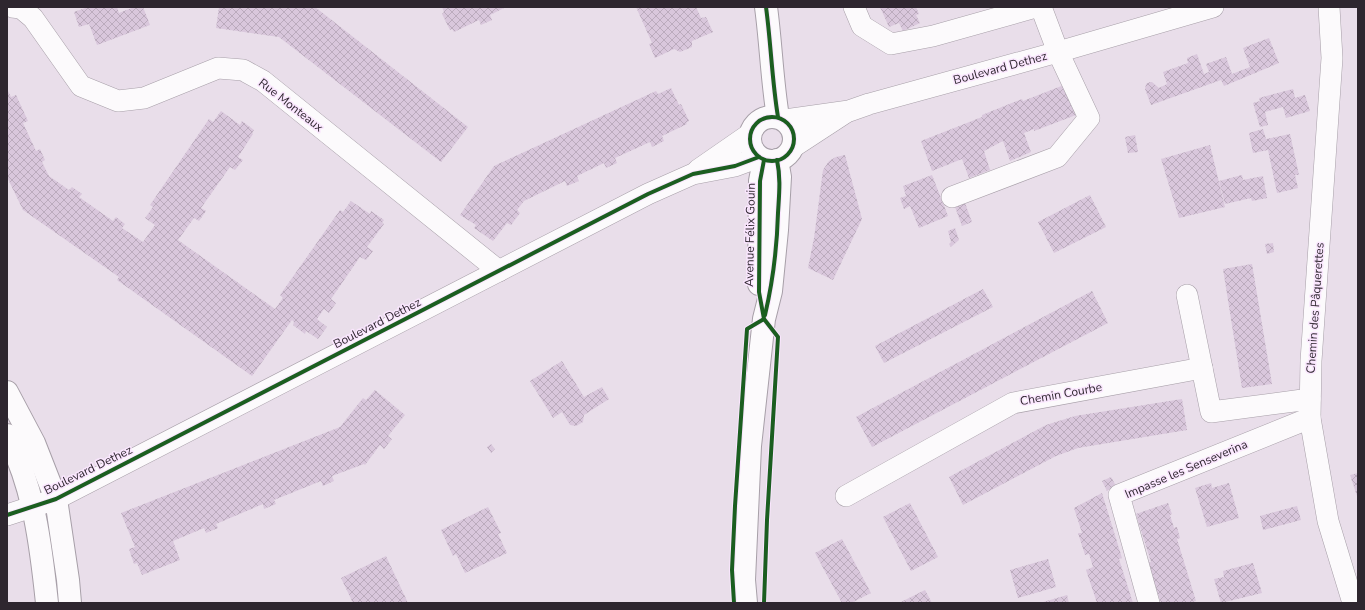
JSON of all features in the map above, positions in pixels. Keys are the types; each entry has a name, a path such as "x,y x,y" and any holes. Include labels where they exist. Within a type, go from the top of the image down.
{"main road":[{"name":"Avenue Félix Gouin","path":"766,7 776,118 790,125 794,132 794,139 773,156"},
{"path":"750,134 758,121 776,118"},
{"name":"Avenue Félix Gouin","path":"750,134 749,141 751,148 773,156"},
{"name":"Avenue Félix Gouin","path":"746,603 744,580 750,446 764,319 771,291 778,230 780,177 773,156"},
{"path":"7,392 34,443 56,499 70,603"},
{"path":"7,435 15,451 33,506 41,550 47,603"}],"street":[{"name":"Rue Monteaux","path":"12,7 21,8 33,18 82,86 118,101 144,98 218,68 243,70 263,81 499,271"},
{"path":"854,7 862,26 891,44 933,36 1036,7"},
{"path":"952,197 1057,157 1089,118 1058,52 1041,7"},
{"name":"Boulevard Dethez","path":"7,515 56,499 648,194 693,174 735,166 773,156 849,111 869,104 1058,52 1213,7"},
{"name":"Chemin des Pâquerettes","path":"1328,7 1332,58 1311,361 1310,408 1328,521 1354,603"},
{"name":"Boulevard Dethez","path":"776,118 849,111"},
{"path":"693,174 750,134"},
{"path":"1187,295 1211,412 1310,408"},
{"name":"Chemin Courbe","path":"846,496 1013,403 1202,368"},
{"name":"Impasse les Senseverina","path":"1149,603 1120,495 1310,408"}],"building":[{"path":"88,7 117,7 119,13 134,7 143,7 150,25 97,45 89,24 79,27 74,12"},
{"path":"219,7 315,7 468,127 441,162 279,37 216,28"},
{"path":"442,7 506,7 490,15 492,20 481,25 479,20 454,32 452,29 450,30 442,14 444,12"},
{"path":"636,7 696,7 701,18 706,17 713,32 692,41 692,47 680,52 674,49 655,58 649,44 652,43"},
{"path":"880,7 916,7 919,14 916,15 920,23 903,31 899,23 889,27"},
{"path":"1269,38 1279,63 1224,86 1221,80 1151,105 1145,89 1146,84 1152,82 1159,88 1167,84 1163,72 1188,63 1187,58 1197,54 1204,74 1209,72 1206,64 1226,57 1232,74 1250,67 1243,48"},
{"path":"1064,85 1076,115 1034,131 1034,129 1024,133 1031,152 1010,161 1003,141 984,151 990,170 969,178 962,159 932,171 921,141 982,117 982,115 1022,99 1023,101"},
{"path":"671,88 689,121 686,123 687,124 662,136 664,141 652,147 650,142 615,158 617,163 606,168 604,163 577,176 579,181 567,186 565,181 524,201 517,210 520,213 511,225 507,223 493,241 474,228 476,225 460,215 494,166 656,91 658,94"},
{"path":"7,89 11,97 16,95 28,121 23,123 36,151 40,149 45,160 42,162 49,176 69,190 72,187 82,194 79,197 113,221 116,217 125,224 122,228 143,242 155,225 145,218 153,207 150,205 209,119 213,122 221,111 240,125 242,121 254,130 238,157 243,160 235,170 230,167 201,208 206,211 199,221 194,218 178,240 275,309 283,298 280,295 340,210 343,212 351,201 370,214 371,211 384,220 382,223 384,224 367,247 373,251 366,260 360,257 331,299 336,303 329,313 324,309 317,319 327,327 318,339 306,331 305,334 293,325 294,322 292,320 252,376 117,280 119,277 23,210 7,177"},
{"path":"1293,89 1295,98 1305,95 1310,111 1286,118 1283,107 1265,112 1268,125 1260,127 1253,103 1260,101 1259,98"},
{"path":"1263,129 1266,139 1290,134 1299,175 1295,175 1298,188 1277,193 1268,150 1253,153 1249,133"},
{"path":"1135,135 1138,152 1128,153 1125,137"},
{"path":"1210,145 1225,207 1179,218 1161,159"},
{"path":"845,155 862,219 833,280 808,268 814,238 823,170 829,161 836,157"},
{"path":"932,175 948,216 919,228 910,206 904,209 900,198 906,196 903,186"},
{"path":"1242,175 1243,180 1263,176 1267,198 1252,201 1251,198 1225,204 1219,181"},
{"path":"1090,195 1106,227 1054,253 1038,222"},
{"path":"965,203 972,222 962,226 955,207"},
{"path":"955,228 959,240 951,247 949,244 951,242 948,231"},
{"path":"1273,243 1274,252 1267,254 1265,244"},
{"path":"1252,264 1272,384 1242,388 1223,269"},
{"path":"983,289 993,307 884,363 875,346"},
{"path":"1092,291 1108,323 872,447 856,417"},
{"path":"562,361 584,397 602,387 609,399 584,415 583,422 576,426 570,425 562,412 553,418 530,381"},
{"path":"375,390 405,415 388,436 392,439 384,449 380,445 365,465 364,464 332,476 334,481 323,486 321,481 274,500 276,504 264,509 263,504 216,524 218,528 206,533 204,528 173,541 180,560 142,575 137,563 134,564 129,549 135,547 121,513 340,427 363,398 366,400"},
{"path":"1182,399 1187,430 1078,448 1056,456 963,505 949,477 1046,425 1075,416"},
{"path":"491,444 495,449 491,453 487,447"},
{"path":"1358,473 1358,499 1350,475"},
{"path":"1111,477 1116,486 1107,491 1102,481"},
{"path":"1211,483 1212,488 1229,483 1239,518 1207,527 1195,488"},
{"path":"1102,493 1122,558 1119,559 1133,603 1097,603 1086,570 1093,567 1089,554 1085,555 1078,533 1082,533 1074,508"},
{"path":"910,503 938,557 911,571 883,517"},
{"path":"1168,503 1172,514 1170,515 1174,528 1177,527 1180,538 1177,539 1196,601 1189,603 1161,603 1148,563 1151,562 1136,514"},
{"path":"1297,506 1301,520 1263,530 1260,516"},
{"path":"488,507 501,533 498,534 507,553 465,573 456,554 453,556 441,530"},
{"path":"842,539 871,593 851,603 842,603 815,553"},
{"path":"386,556 408,603 353,603 341,578"},
{"path":"1048,559 1056,587 1018,598 1010,570"},
{"path":"1253,563 1262,593 1221,603 1214,579 1224,577 1223,571"},
{"path":"925,590 932,603 899,603"},
{"path":"1067,595 1069,603 1040,603"}],"cycle path":[{"path":"766,7 778,117"},
{"path":"768,117 776,117 781,118 788,123 793,130 794,139 793,148 788,155 781,160 768,161 760,158 753,151 750,143 750,135 753,127 760,120 768,117"},
{"path":"7,515 56,499 648,194 693,174 735,166 759,157"},
{"path":"764,160 760,181 759,292 764,319 778,337 767,520 764,603"},
{"path":"765,315 777,238 779,187 777,160"},
{"path":"734,603 732,570 735,506 747,329 764,319"}]}
